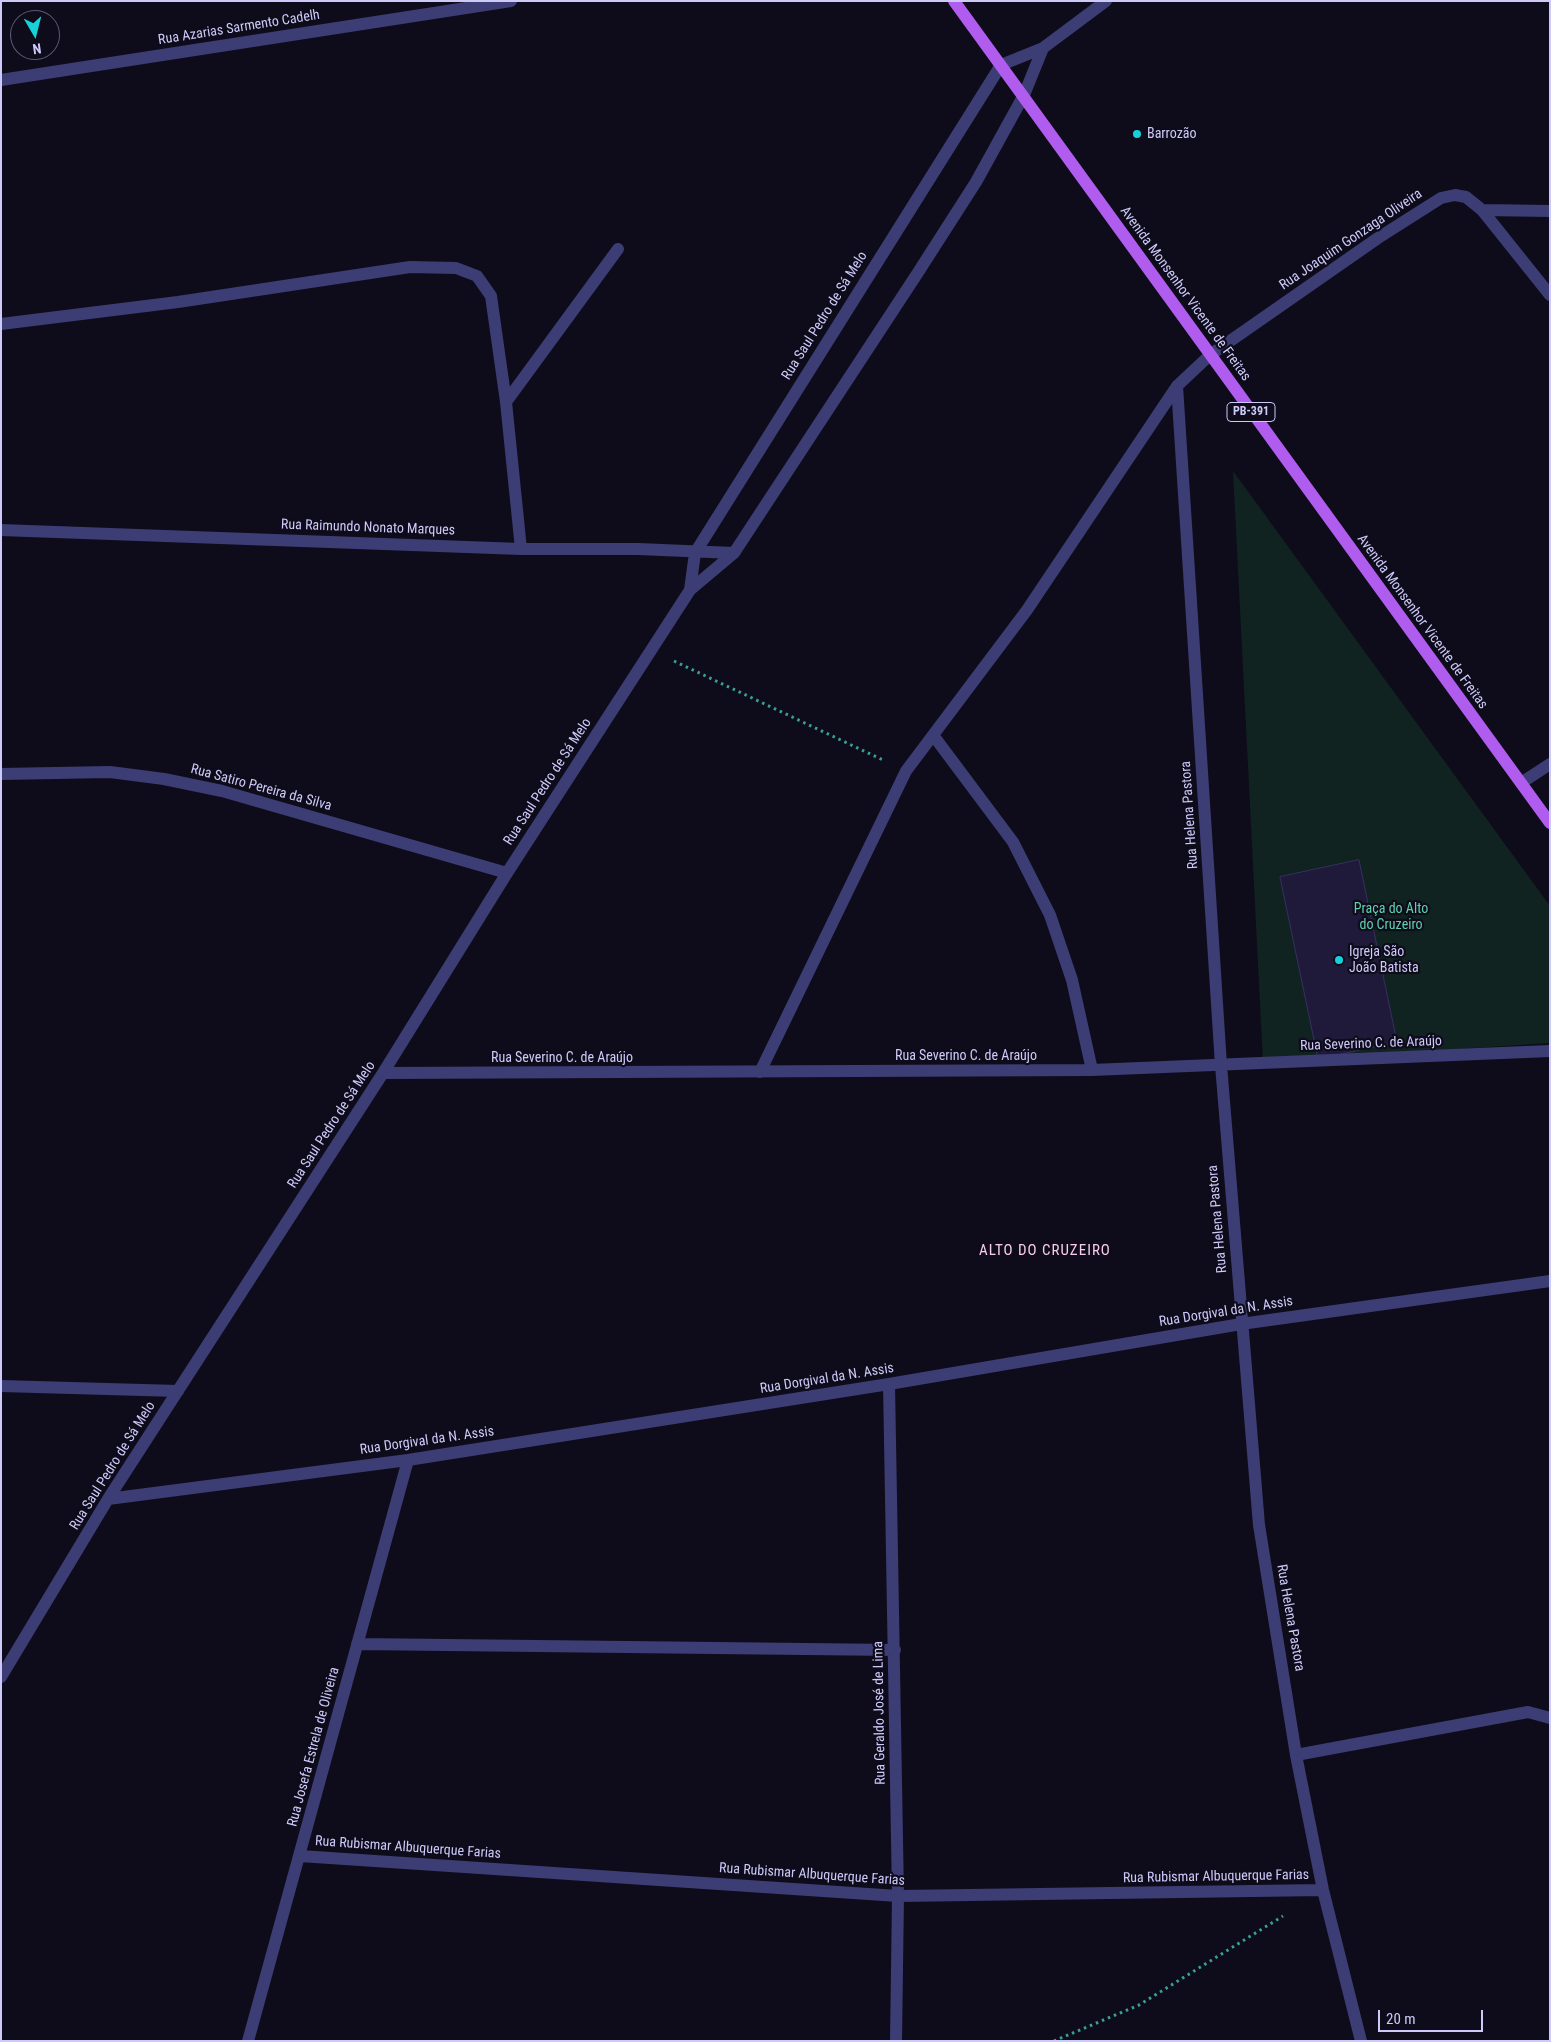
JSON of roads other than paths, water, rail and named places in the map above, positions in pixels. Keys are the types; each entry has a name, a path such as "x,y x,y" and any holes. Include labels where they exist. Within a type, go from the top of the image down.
{"main road":[{"name":"Avenida Monsenhor Vicente de Freitas","path":"954,1 1550,823"}],"street":[{"name":"Rua Azarias Sarmento Cadelh","path":"1,80 511,1"},
{"path":"1001,65 1043,48 1106,1"},
{"name":"Rua Saul Pedro de Sá Melo","path":"1,1677 108,1499 383,1073 507,873 690,590 734,553 923,266 976,182 1024,95 1043,48"},
{"name":"Rua Saul Pedro de Sá Melo","path":"690,590 696,553 943,154 1001,65"},
{"name":"Rua Joaquim Gonzaga Oliveira","path":"760,1072 906,771 1026,610 1177,386 1210,355 1378,238 1441,198 1455,195 1466,197 1482,210 1550,295"},
{"path":"1482,210 1550,211"},
{"path":"506,402 618,249"},
{"path":"1,324 178,302 410,267 456,268 477,276 491,296 506,402 521,549"},
{"name":"Rua Helena Pastora","path":"1177,386 1221,1065 1258,1524 1296,1755 1323,1890 1361,2041"},
{"name":"Rua Raimundo Nonato Marques","path":"1,530 521,549 638,549 696,553 734,553"},
{"path":"933,735 1013,842 1050,915 1072,980 1092,1070"},
{"path":"1521,783 1550,764"},
{"name":"Rua Satiro Pereira da Silva","path":"1,774 110,772 164,779 222,791 507,873"},
{"name":"Rua Severino C. de Araújo","path":"383,1073 1092,1070 1550,1051"},
{"name":"Rua Dorgival da N. Assis","path":"108,1499 408,1460 889,1384 1242,1324 1550,1281"},
{"name":"Rua Geraldo José de Lima","path":"889,1384 898,1896 896,2041"},
{"path":"1,1386 178,1391"},
{"name":"Rua Josefa Estrela de Oliveira","path":"248,2041 408,1460"},
{"path":"357,1644 895,1650"},
{"path":"1296,1755 1528,1712 1550,1718"},
{"name":"Rua Rubismar Albuquerque Farias","path":"300,1856 898,1896 1323,1890"}],"place":[{"name":"Barrozão","path":"1137,134"},
{"name":"Igreja São João Batista","path":"1339,960"}],"district":[{"name":"ALTO DO CRUZEIRO","path":"1045,1251"}],"park label":[{"name":"Praça do Alto do Cruzeiro","path":"1391,918"}]}
